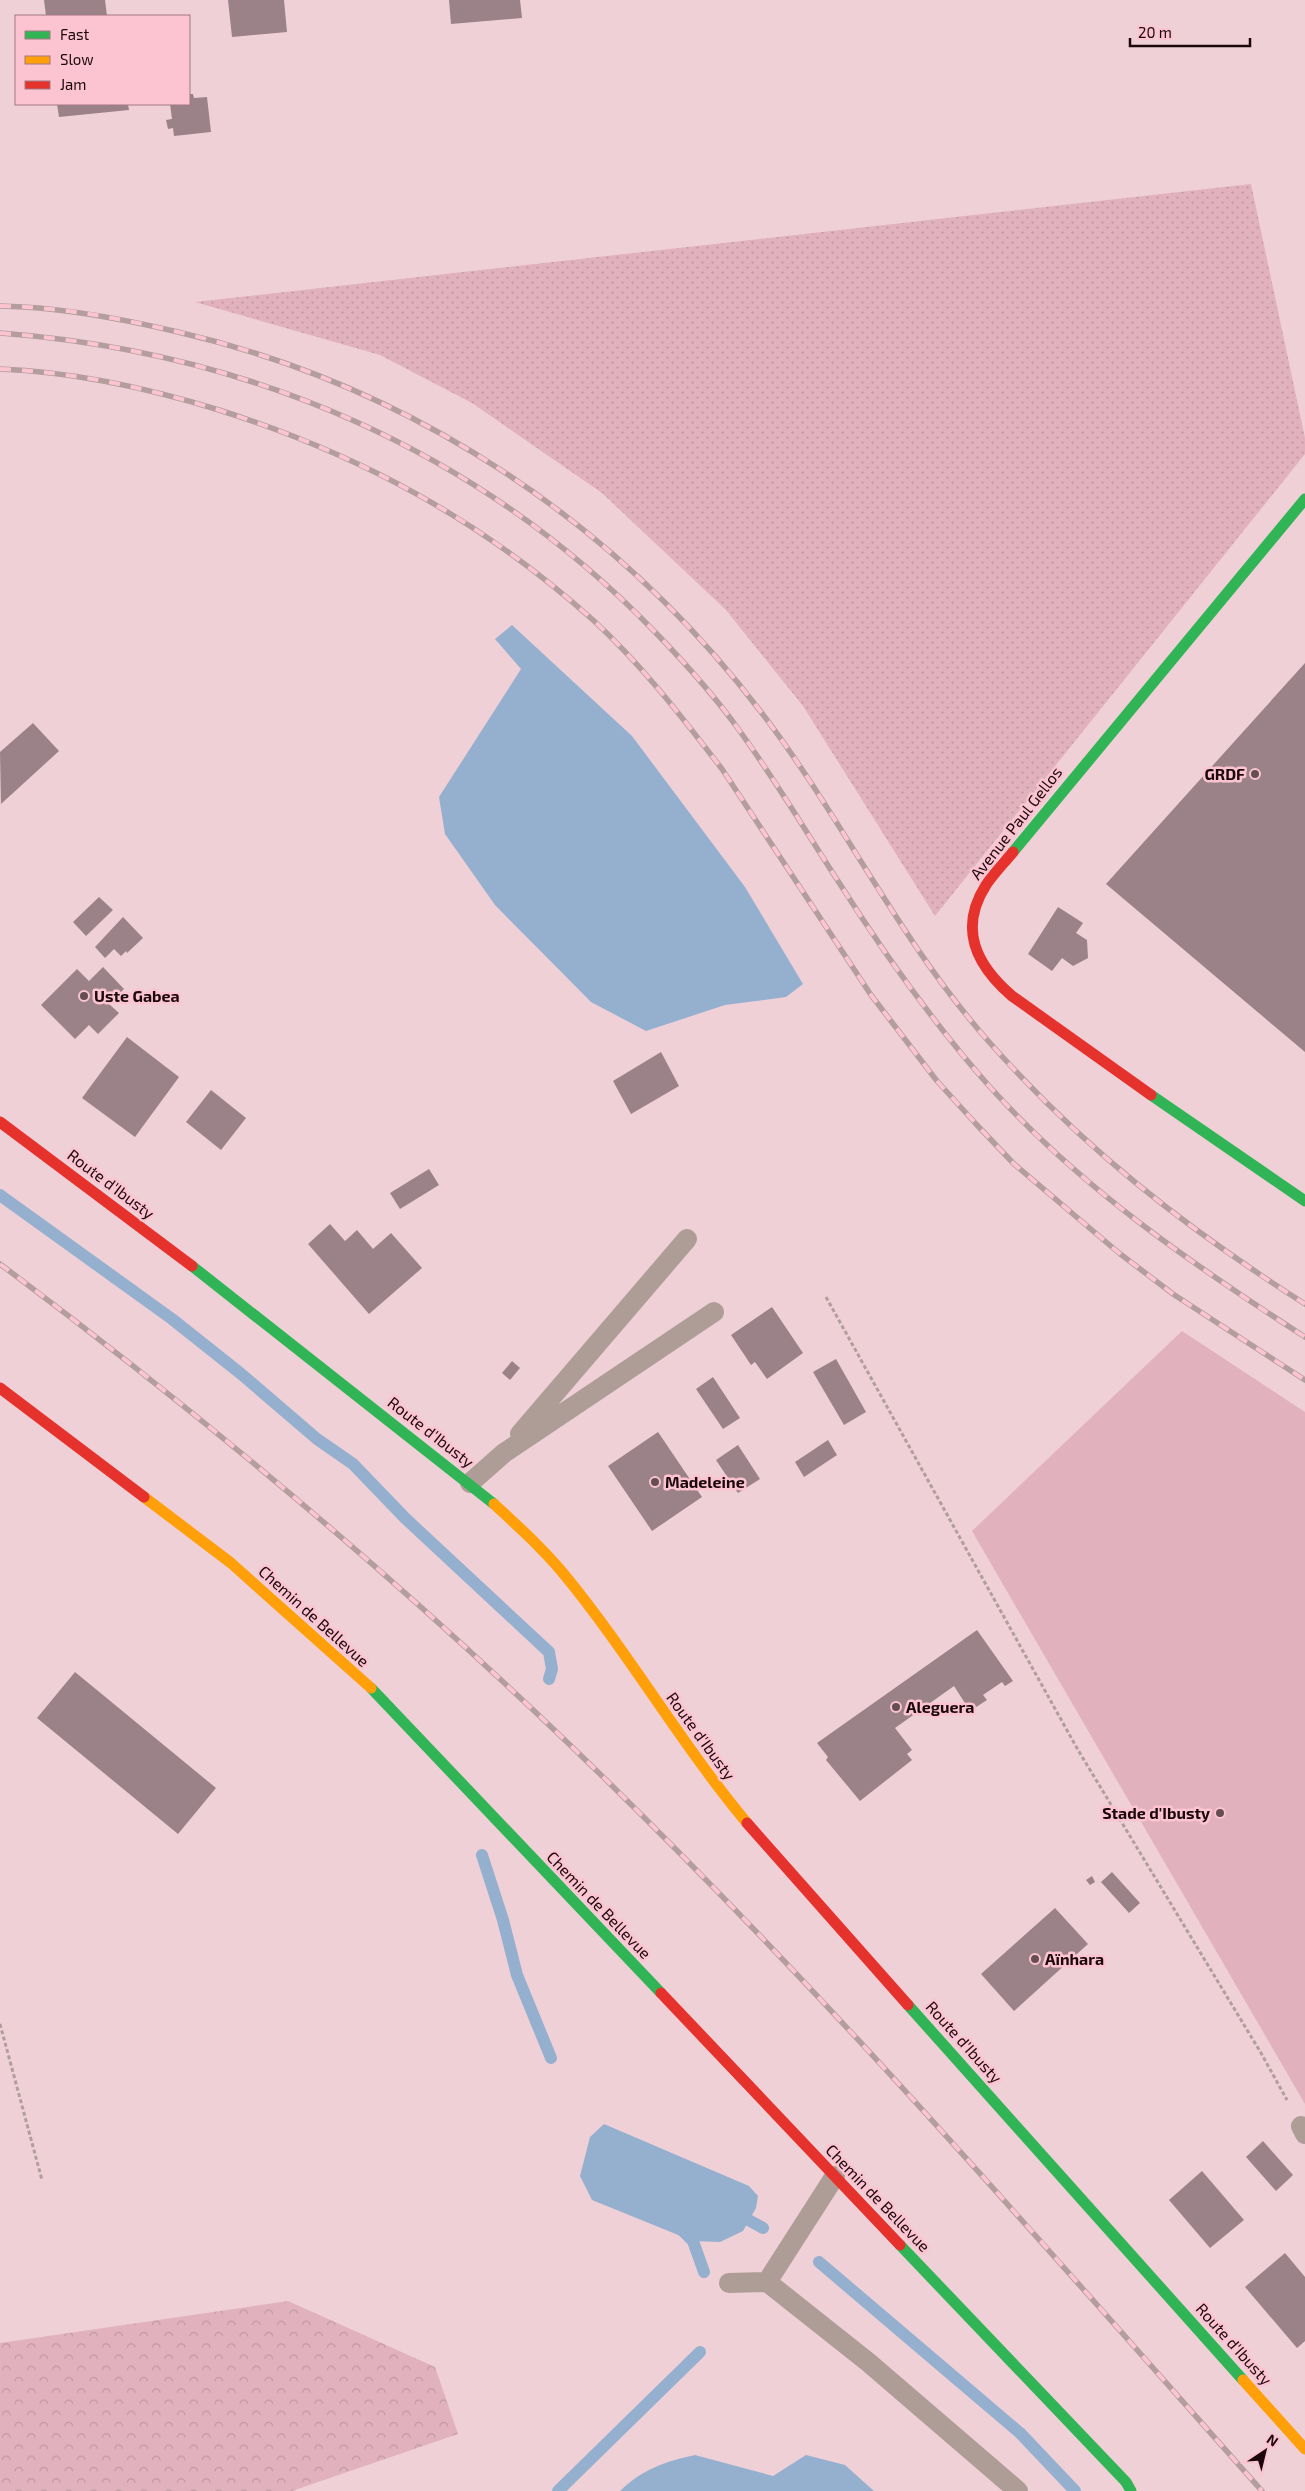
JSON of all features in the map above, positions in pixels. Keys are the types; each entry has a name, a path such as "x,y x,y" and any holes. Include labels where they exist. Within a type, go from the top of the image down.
{"street":[{"name":"Avenue Paul Gellos","path":"1305,499 986,884 973,914 971,937 982,965 1009,993 1074,1041 1305,1201"},
{"name":"Route d'Ibusty","path":"0,1122 140,1226 470,1483 516,1524 561,1571 619,1647 672,1727 719,1790 764,1844 1305,2449"},
{"name":"Chemin de Bellevue","path":"0,1388 231,1563 377,1694 1126,2482 1131,2491"}],"lane":[{"path":"504,1453 687,1239"},
{"path":"470,1483 504,1453 714,1312"},
{"path":"767,2282 835,2176"},
{"path":"729,2283 767,2282 868,2362 1018,2491"}],"path":[{"path":"826,1297 1078,1750 1261,2053 1303,2130"},
{"path":"0,2024 42,2180"}],"green space":[{"path":"1251,184 1305,438 1305,454 935,916 803,706 726,610 602,493 472,403 380,355 195,302"},
{"name":"Stade d'Ibusty","path":"1182,1331 1305,1412 1305,2104 972,1531"},
{"path":"288,2301 435,2367 458,2434 292,2491 0,2491 0,2343"}],"water":[{"path":"512,625 632,736 745,887 803,984 786,997 725,1005 646,1031 591,1002 495,905 445,834 439,797 521,669 495,639"},
{"path":"604,2124 749,2186 758,2196 756,2208 743,2231 720,2242 693,2241 592,2200 580,2176 590,2137"},
{"path":"695,2455 773,2476 806,2455 845,2465 874,2491 620,2491 636,2477 654,2467"}],"building":[{"path":"44,0 105,0 107,15 46,15"},
{"path":"228,0 284,0 287,32 232,37"},
{"path":"449,0 520,0 522,18 451,24"},
{"path":"190,94 193,94 194,98 207,97 211,132 174,136 173,128 168,129 166,120 172,119 170,105 190,105"},
{"path":"57,105 128,105 129,110 59,117"},
{"name":"GRDF","path":"1305,663 1305,1052 1106,884"},
{"path":"33,723 59,751 1,804 0,752"},
{"path":"99,897 113,910 86,936 73,922"},
{"path":"1058,907 1083,923 1076,933 1087,940 1088,958 1073,966 1062,958 1052,971 1028,954"},
{"path":"123,917 143,938 127,953 126,951 121,956 114,949 105,958 95,947"},
{"name":"Uste Gabea","path":"103,967 124,989 109,1004 119,1013 98,1034 89,1025 75,1039 41,1005 77,969 89,981"},
{"path":"127,1037 179,1077 135,1137 82,1098"},
{"path":"661,1052 679,1086 631,1114 613,1081"},
{"path":"211,1090 246,1118 221,1150 186,1122"},
{"path":"429,1169 439,1185 400,1209 390,1193"},
{"path":"330,1224 345,1241 357,1230 373,1249 391,1233 422,1268 369,1314 308,1244"},
{"path":"772,1307 803,1353 767,1379 755,1362 751,1365 731,1335"},
{"path":"836,1359 866,1412 844,1425 813,1372"},
{"path":"512,1361 520,1368 510,1380 502,1373"},
{"path":"713,1377 740,1418 723,1429 696,1389"},
{"name":"Madeleine","path":"658,1432 702,1497 652,1531 608,1466"},
{"path":"828,1440 837,1455 804,1477 795,1462"},
{"path":"738,1445 760,1479 738,1493 716,1460"},
{"name":"Aleguera","path":"977,1630 1013,1681 1005,1686 1002,1682 983,1695 987,1700 970,1711 954,1686 895,1728 912,1750 907,1754 912,1760 860,1801 826,1760 828,1757 817,1743"},
{"path":"75,1672 216,1788 178,1834 37,1718"},
{"path":"1112,1872 1140,1903 1129,1913 1101,1882"},
{"path":"1092,1876 1095,1882 1090,1885 1086,1880"},
{"name":"Aïnhara","path":"1055,1908 1088,1944 1014,2011 981,1974"},
{"path":"1263,2141 1293,2175 1276,2191 1246,2157"},
{"path":"1202,2171 1244,2220 1210,2248 1169,2200"},
{"path":"1285,2253 1305,2277 1305,2341 1297,2348 1245,2287"}],"waterway":[{"path":"0,1195 172,1319 240,1373 317,1439 353,1464 405,1518 549,1652 552,1669 549,1679"},
{"path":"482,1855 503,1920 517,1975 551,2058"},
{"path":"736,2213 763,2228"},
{"path":"681,2229 693,2241 704,2272"},
{"path":"819,2262 1020,2433 1075,2491"},
{"path":"558,2491 700,2352"}],"railway":[{"path":"0,306 67,311 134,322 178,332 264,356 347,387 427,426 502,471 574,523 642,580 704,643 761,712 819,795 928,964 990,1043 1026,1082 1062,1118 1138,1185 1219,1246 1305,1304"},
{"path":"0,333 93,344 184,362 271,388 356,422 437,463 514,512 587,568 655,632 688,667 729,717 765,767 891,961 949,1038 990,1087 1025,1124 1062,1158 1139,1222 1221,1281 1305,1337"},
{"path":"0,369 83,377 111,382 219,410 271,428 322,448 417,494 463,521 551,584 611,637 692,730 722,769 871,995 937,1081 976,1124 1014,1164 1119,1253 1173,1294 1305,1380"},
{"path":"0,1264 205,1423 337,1534 467,1648 627,1800 814,1992 905,2091 1262,2491"}],"traffic: fast":[{"path":"1013,852 1305,499"},
{"path":"1151,1095 1305,1201"},
{"path":"192,1266 494,1504"},
{"path":"371,1688 661,1993"},
{"path":"908,2005 1243,2380"},
{"path":"900,2245 1126,2482 1131,2491"}],"traffic: slow":[{"path":"144,1497 231,1563 371,1688"},
{"path":"494,1504 538,1546 587,1603 700,1762 747,1823"},
{"path":"1243,2380 1305,2449"}],"traffic: jam":[{"path":"1013,852 986,885 973,917 972,931 981,959 999,984 1012,996 1151,1095"},
{"path":"0,1122 192,1266"},
{"path":"0,1388 144,1497"},
{"path":"747,1823 908,2005"},
{"path":"661,1993 900,2245"}],"place":[{"name":"GRDF","path":"1255,774"},
{"name":"Uste Gabea","path":"84,996"},
{"name":"Madeleine","path":"655,1482"},
{"name":"Aleguera","path":"896,1707"},
{"name":"Stade d'Ibusty","path":"1220,1813"},
{"name":"Aïnhara","path":"1035,1959"}]}
